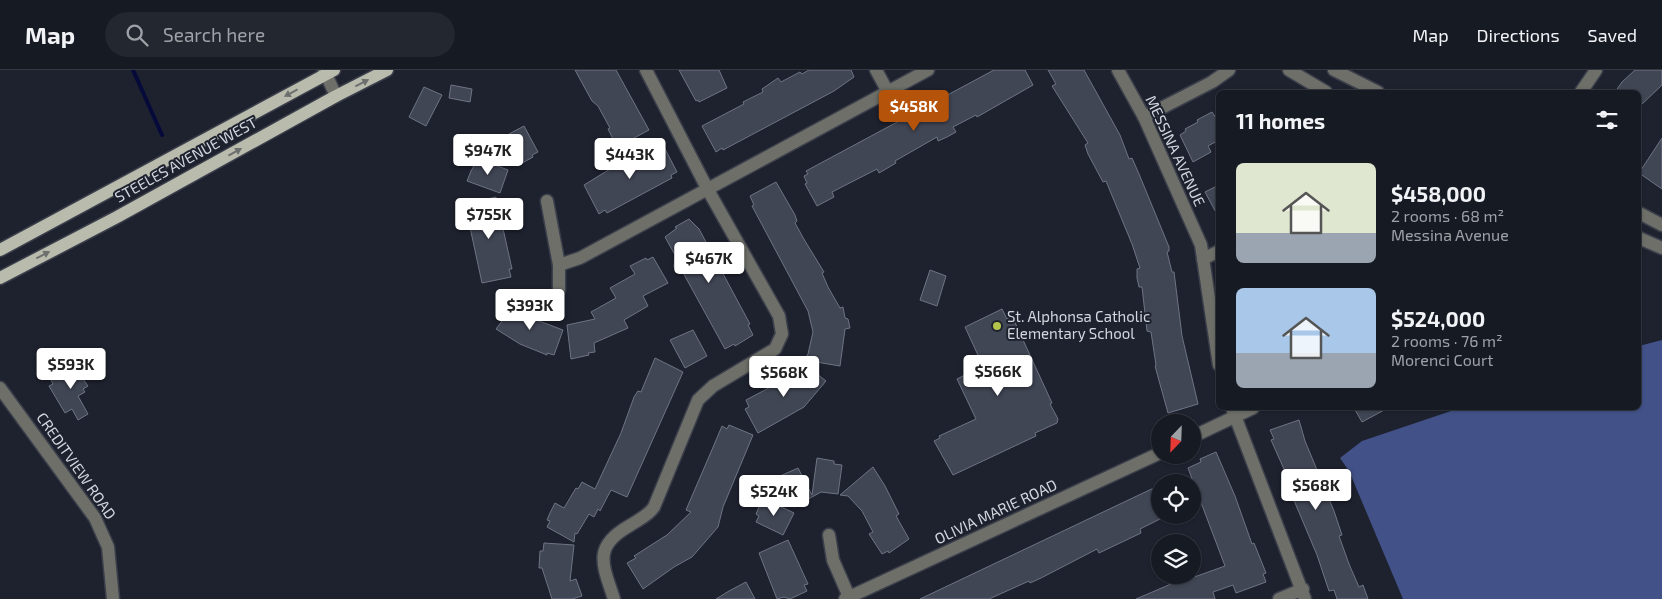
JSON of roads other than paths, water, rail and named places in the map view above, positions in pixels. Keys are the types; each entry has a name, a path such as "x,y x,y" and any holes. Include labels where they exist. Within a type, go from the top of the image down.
{"main road":[{"name":"STEELES AVENUE WEST","path":"0,278 117,218 336,96 387,70"},
{"name":"STEELES AVENUE WEST","path":"0,250 328,71"}],"street":[{"path":"614,599 604,567 606,544 611,538 643,518 654,507 698,400 713,386 775,349 782,334 779,316 708,190 646,70"},
{"path":"876,70 888,92"},
{"path":"559,265 580,258 928,70"},
{"name":"MESSINA AVENUE","path":"1118,70 1144,117 1200,245 1216,345"},
{"path":"1144,117 1212,82 1229,70"},
{"path":"1289,70 1323,90"},
{"path":"1334,70 1374,90"},
{"path":"1582,90 1596,70"},
{"path":"328,71 336,96"},
{"path":"547,202 559,265 559,290"},
{"path":"1641,214 1662,225"},
{"path":"1641,239 1662,248"},
{"path":"1203,259 1216,252"},
{"name":"CREDITVIEW ROAD","path":"0,388 95,518 108,547 113,599"},
{"path":"1201,432 1234,412 1304,594 1279,599"},
{"name":"OLIVIA MARIE ROAD","path":"848,598 1151,457"},
{"path":"829,536 833,560 848,598"}],"waterway":[{"path":"133,70 162,135"}],"place":[{"name":"St. Alphonsa Catholic Elementary School","path":"997,326"}]}
